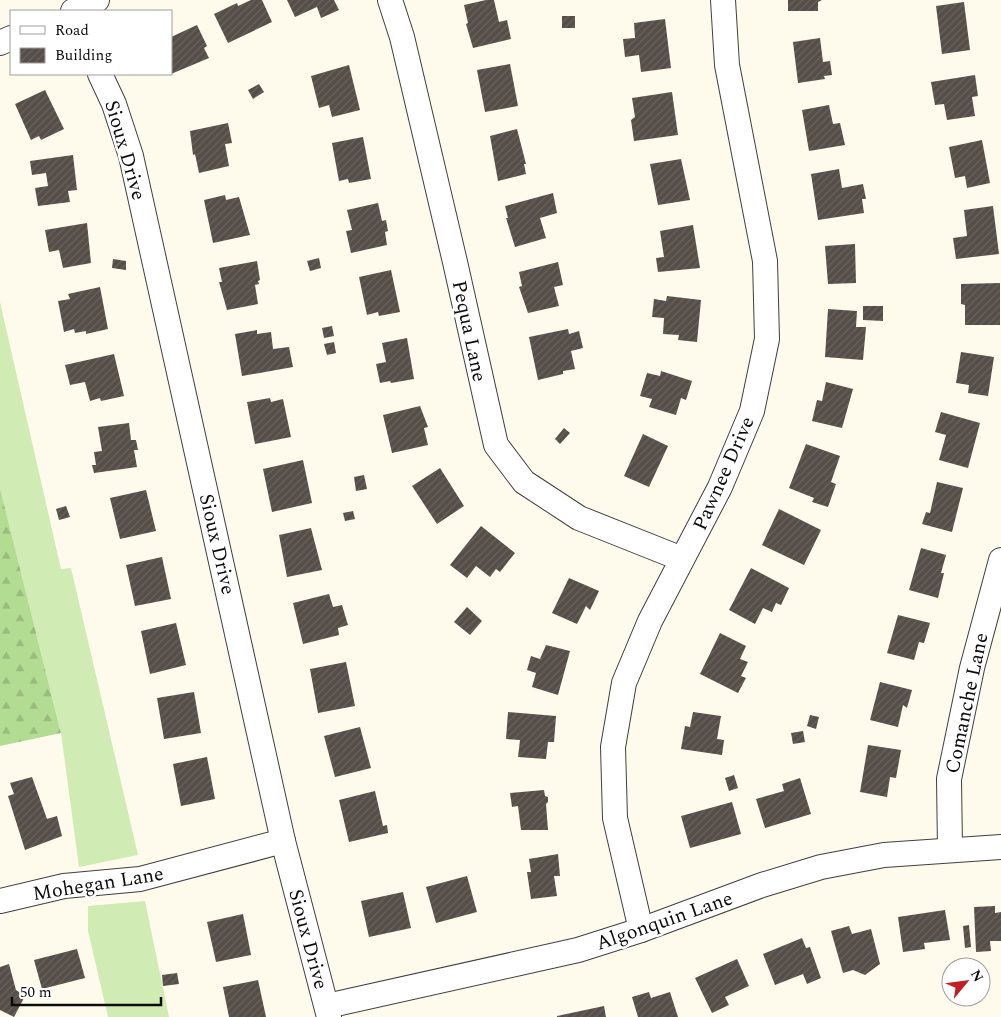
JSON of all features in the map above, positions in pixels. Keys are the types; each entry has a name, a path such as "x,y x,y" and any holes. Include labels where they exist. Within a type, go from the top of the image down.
{"street":[{"path":"75,10 97,0"},
{"name":"Pequa Lane","path":"390,0 402,37 496,445 524,482 579,518 682,559"},
{"name":"Pawnee Drive","path":"641,930 615,818 613,747 624,683 650,621 720,487 752,411 767,339 765,261 727,65 723,0"},
{"name":"Sioux Drive","path":"100,75 114,104 131,156 283,841 328,1011"},
{"name":"Comanche Lane","path":"950,849 949,779 972,668 1001,560"},
{"name":"Mohegan Lane","path":"0,901 64,886 140,879 283,841"},
{"name":"Algonquin Lane","path":"328,1011 578,950 641,930 762,885 821,867 884,855 1001,847"}],"green space":[{"path":"0,302 61,569 71,568 138,855 79,867 61,733 0,488"},
{"path":"0,488 61,733 0,746"},
{"path":"145,901 169,1017 108,1017 88,931 88,906"}],"building":[{"path":"251,0 262,0 272,22 228,43 214,14 237,3 238,6"},
{"path":"287,0 334,0 339,10 321,18 317,7 295,17"},
{"path":"494,0 499,22 507,20 511,39 473,48 466,24 468,23 464,5"},
{"path":"788,0 822,0 818,2 818,11 788,11"},
{"path":"964,2 970,50 942,54 936,6"},
{"path":"562,16 575,16 575,28 562,28"},
{"path":"665,19 671,68 641,72 639,55 625,57 623,39 635,38 634,23"},
{"path":"197,25 207,46 204,48 209,58 172,74 172,37"},
{"path":"820,38 823,62 830,61 832,75 824,76 825,79 798,83 793,42"},
{"path":"510,64 518,106 485,112 477,70"},
{"path":"349,65 360,110 332,117 329,105 319,108 311,76"},
{"path":"975,75 978,96 972,97 975,116 947,120 944,104 935,105 931,82"},
{"path":"259,84 264,92 253,99 248,90"},
{"path":"45,90 64,129 41,140 39,136 31,140 15,104"},
{"path":"672,92 678,135 634,141 631,120 635,117 632,98"},
{"path":"829,105 833,124 840,123 845,145 809,151 802,110"},
{"path":"228,123 232,143 225,144 229,166 199,173 195,154 193,155 190,131"},
{"path":"517,129 526,164 524,164 526,174 498,181 490,136"},
{"path":"363,137 371,179 349,183 348,179 339,181 332,143"},
{"path":"982,140 990,183 967,188 965,176 955,178 949,147"},
{"path":"73,155 77,190 68,191 70,202 38,206 35,188 48,186 46,173 32,175 30,161"},
{"path":"681,159 690,200 658,205 650,164"},
{"path":"839,169 842,188 863,184 866,199 862,199 864,213 818,220 811,174"},
{"path":"553,193 557,213 540,218 546,238 515,247 506,218 508,218 505,206"},
{"path":"225,195 226,200 239,197 250,235 213,243 204,200"},
{"path":"378,203 382,221 386,220 388,231 385,232 387,245 351,253 346,231 352,230 347,210"},
{"path":"993,206 999,254 956,259 953,238 967,236 964,210"},
{"path":"87,223 91,263 63,268 59,250 49,252 45,230"},
{"path":"693,225 700,268 658,272 656,258 664,257 660,231"},
{"path":"855,244 856,283 828,284 825,246"},
{"path":"319,258 321,268 310,271 307,261"},
{"path":"113,259 126,261 126,270 112,268"},
{"path":"257,261 260,280 258,281 259,284 255,285 258,304 227,310 219,282 222,282 219,268"},
{"path":"558,262 563,285 554,287 559,306 528,313 519,287 522,286 519,272"},
{"path":"391,270 400,312 379,316 378,312 367,315 359,277"},
{"path":"1000,283 1000,325 965,325 965,305 961,304 961,284"},
{"path":"100,287 108,329 86,334 86,331 75,333 74,329 64,332 58,301 70,299 68,294"},
{"path":"667,296 701,300 697,342 678,340 679,335 663,334 664,318 652,317 654,299 666,301"},
{"path":"863,306 883,306 883,321 863,320"},
{"path":"828,309 857,311 856,327 866,327 863,360 825,357"},
{"path":"332,326 334,336 324,338 322,328"},
{"path":"568,329 569,334 579,331 583,348 571,351 575,369 563,371 563,374 538,380 529,337"},
{"path":"257,330 257,334 271,332 273,349 289,347 293,367 242,376 235,334"},
{"path":"407,338 414,379 380,383 376,364 386,362 382,343"},
{"path":"334,342 336,353 327,355 324,344"},
{"path":"961,352 994,357 988,396 968,393 969,385 956,383"},
{"path":"114,354 124,396 101,401 100,398 90,401 85,382 70,385 65,365"},
{"path":"661,371 692,381 686,400 681,398 676,415 649,407 652,399 640,396 647,373 660,376"},
{"path":"826,382 853,389 842,428 812,421 817,400 822,401"},
{"path":"270,398 271,402 283,399 291,437 255,444 247,402"},
{"path":"420,406 428,427 424,428 428,445 392,453 383,415"},
{"path":"941,412 980,423 968,468 939,460 946,435 935,432"},
{"path":"129,423 131,440 136,440 138,450 134,450 137,467 94,473 92,465 96,465 94,452 102,451 98,427"},
{"path":"564,428 570,433 560,444 555,439"},
{"path":"643,434 668,446 649,487 624,476"},
{"path":"806,444 840,456 831,482 836,484 828,507 812,502 814,498 789,488"},
{"path":"303,460 312,503 272,512 263,469"},
{"path":"440,468 464,506 437,524 412,486"},
{"path":"364,475 367,489 356,491 354,477"},
{"path":"937,482 963,488 952,532 922,524 926,512 930,513"},
{"path":"146,490 156,531 120,539 110,498"},
{"path":"66,506 70,517 59,520 56,509"},
{"path":"779,509 821,530 804,565 762,545"},
{"path":"353,511 355,519 345,521 343,513"},
{"path":"481,526 515,553 500,572 496,569 490,577 476,566 467,578 450,565"},
{"path":"311,528 322,570 287,577 279,535"},
{"path":"921,548 946,555 941,573 944,573 938,598 909,590"},
{"path":"162,557 171,599 135,606 126,565"},
{"path":"751,568 789,588 781,605 776,603 772,612 763,608 755,624 729,610"},
{"path":"569,578 599,591 590,610 586,606 577,624 552,613"},
{"path":"329,594 333,607 342,605 348,625 338,628 339,635 303,644 293,603"},
{"path":"467,607 482,621 470,635 454,622"},
{"path":"898,615 930,623 924,643 919,642 914,660 887,653"},
{"path":"176,623 186,665 150,674 141,631"},
{"path":"720,633 746,646 740,659 748,662 741,676 746,678 738,693 700,674"},
{"path":"546,645 570,651 558,695 532,687 536,673 527,670 531,656 540,659"},
{"path":"346,662 355,706 318,713 310,669"},
{"path":"880,682 912,690 907,708 903,705 898,727 870,720"},
{"path":"194,692 201,733 164,739 157,698"},
{"path":"508,712 556,716 554,742 548,742 546,759 518,757 520,740 506,739"},
{"path":"693,712 721,716 717,739 724,740 722,755 681,749 685,726 690,727"},
{"path":"810,715 819,717 816,729 807,726"},
{"path":"360,727 371,768 335,777 324,736"},
{"path":"803,731 805,742 793,744 791,733"},
{"path":"868,745 901,750 896,778 890,777 887,797 860,792"},
{"path":"207,757 215,799 181,806 173,764"},
{"path":"734,775 738,788 729,791 725,778"},
{"path":"32,777 47,819 57,816 62,836 25,850 8,796 14,794 10,783"},
{"path":"800,778 811,814 765,828 756,799 784,791 782,784"},
{"path":"544,790 545,796 548,797 546,804 548,830 521,830 518,806 512,807 510,793"},
{"path":"375,791 383,826 387,825 388,833 349,842 339,800"},
{"path":"732,802 741,834 690,848 681,816"},
{"path":"558,854 560,876 554,876 557,896 531,899 527,872 531,872 529,859"},
{"path":"467,876 477,912 436,923 426,887"},
{"path":"403,892 411,928 369,937 361,901"},
{"path":"995,906 995,913 1001,912 1001,941 990,941 991,951 976,952 974,907"},
{"path":"945,910 950,940 924,943 925,949 903,952 898,917"},
{"path":"243,914 251,955 216,962 207,922"},
{"path":"969,925 971,947 965,948 963,926"},
{"path":"849,926 852,934 871,929 880,964 865,975 853,970 843,973 831,931"},
{"path":"802,938 806,948 810,947 821,978 807,984 803,974 775,985 763,954"},
{"path":"77,949 85,978 42,989 34,960"},
{"path":"737,959 749,986 725,997 729,1005 712,1013 695,978"},
{"path":"9,964 16,990 25,996 14,1017 0,1010 0,967"},
{"path":"177,973 179,984 163,986 162,975"},
{"path":"258,980 266,1017 229,1017 223,987"},
{"path":"649,992 651,998 670,992 678,1017 638,1017 632,997"},
{"path":"604,1006 606,1017 557,1017 557,1016"}]}
